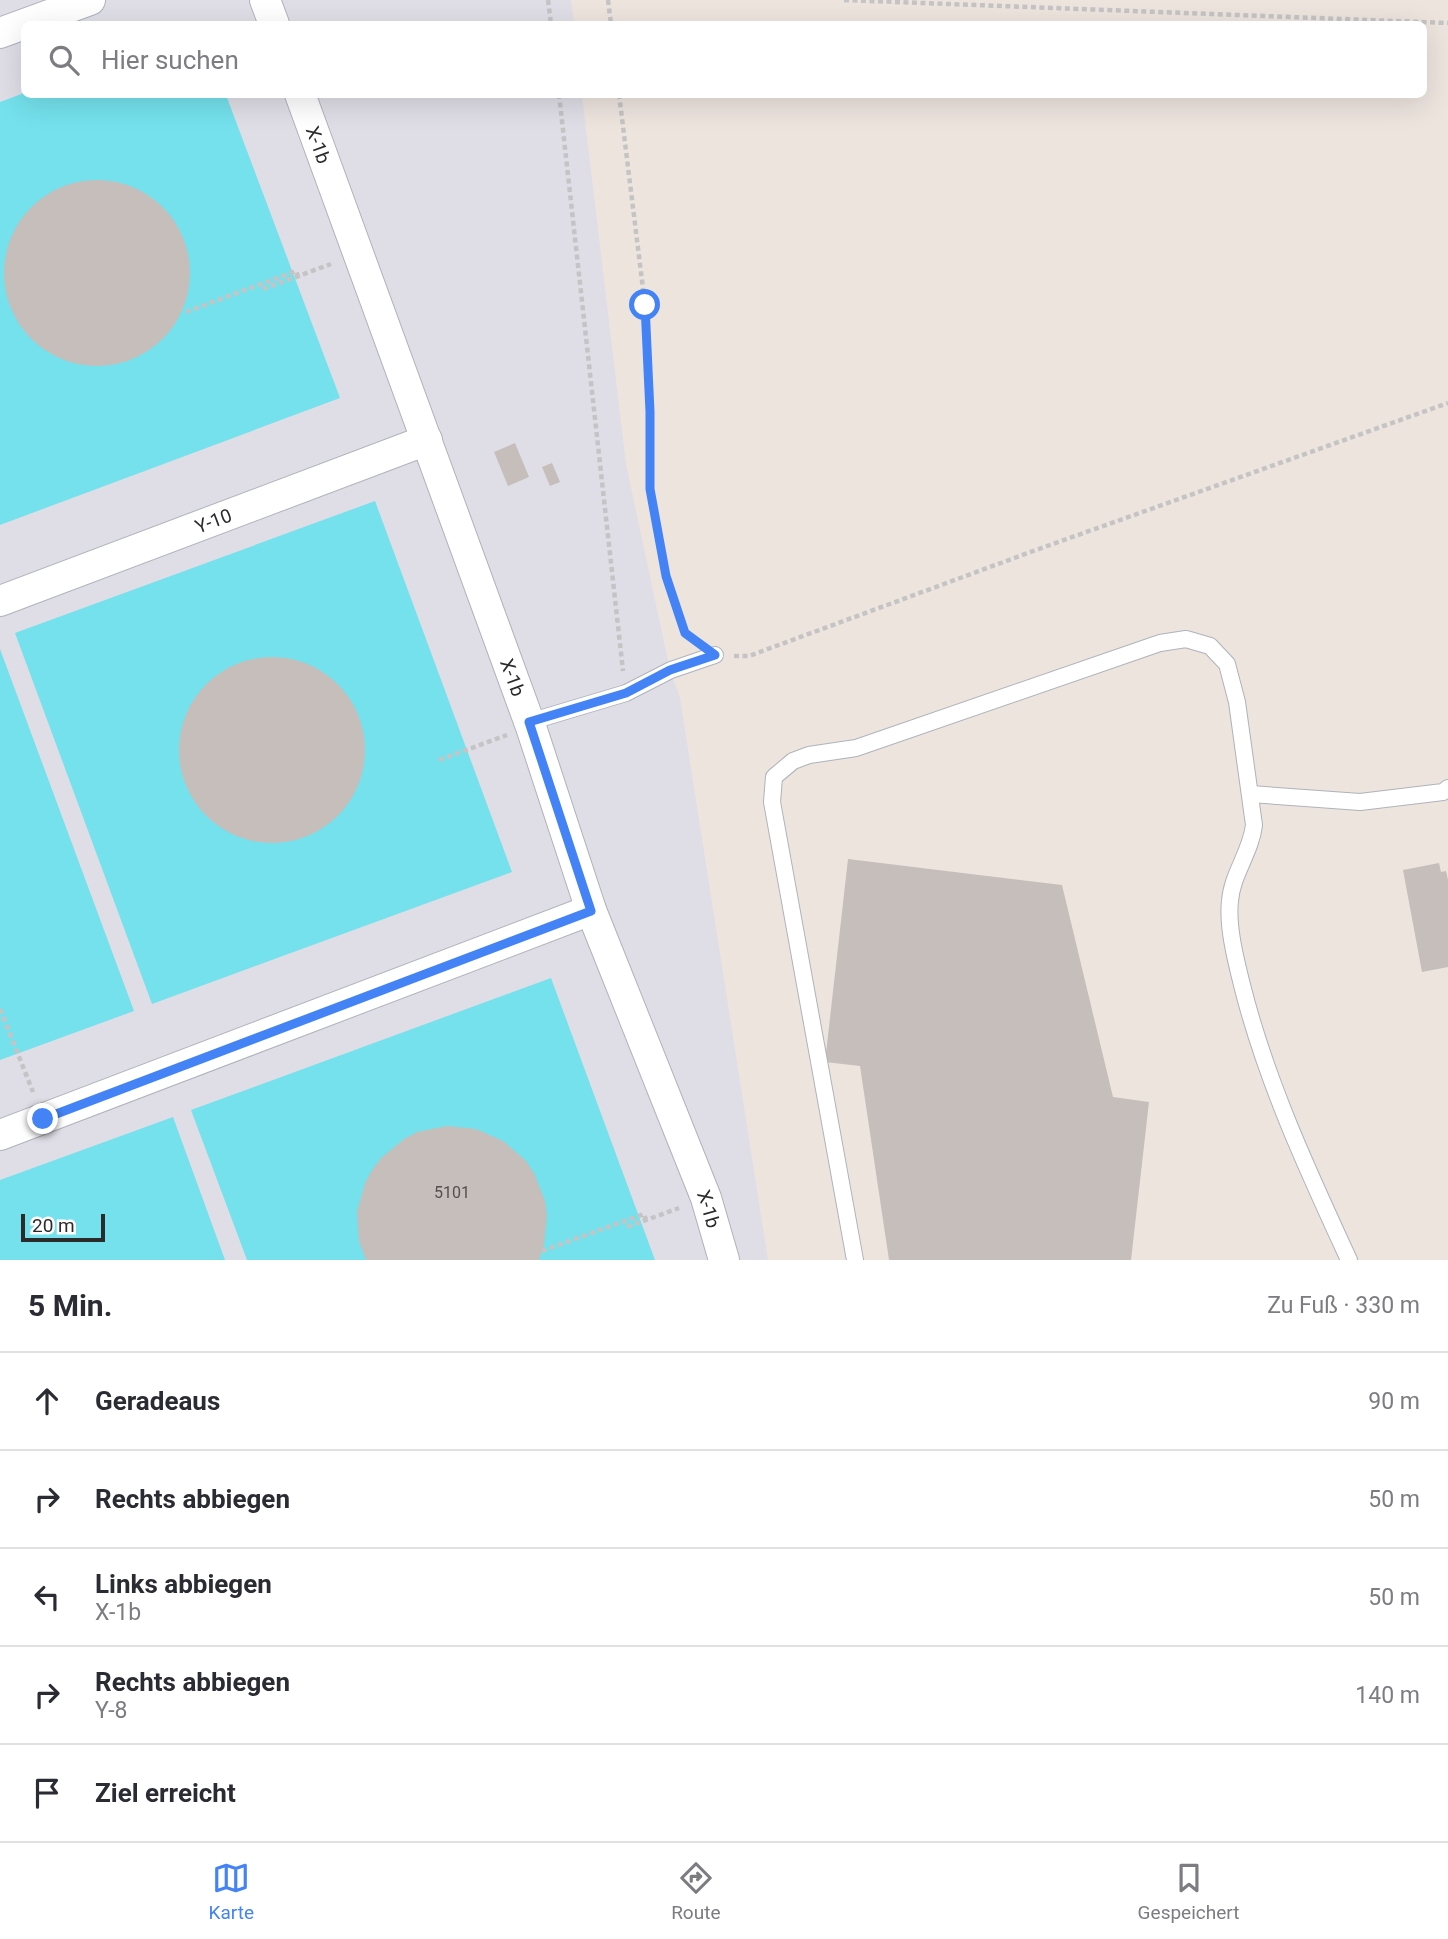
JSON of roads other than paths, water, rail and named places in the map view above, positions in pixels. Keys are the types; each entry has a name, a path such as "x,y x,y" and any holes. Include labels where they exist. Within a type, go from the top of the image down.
{"street":[{"path":"33,21 90,0"},
{"path":"265,0 273,21"},
{"path":"0,33 21,25"},
{"name":"X-1b","path":"301,98 530,724 591,911 706,1198 724,1260"},
{"name":"Y-10","path":"0,601 427,440"},
{"path":"0,1135 591,911"}],"lane":[{"path":"855,1260 772,802 774,777 793,761 808,755 856,748 1160,643 1186,639 1210,646 1227,664 1237,702 1254,825 1253,839 1234,884 1230,901 1234,951 1251,1019 1278,1096 1349,1260"},
{"path":"530,724 626,693 670,670 715,655"},
{"path":"1250,794 1360,802 1443,792 1448,788"}],"water":[{"path":"21,94 21,98 227,98 340,398 0,525 0,102"},
{"path":"375,501 512,872 152,1004 15,633"},
{"path":"0,649 134,1011 0,1060"},
{"path":"551,978 655,1260 247,1260 191,1110"},
{"path":"173,1117 225,1260 0,1260 0,1180"}]}
